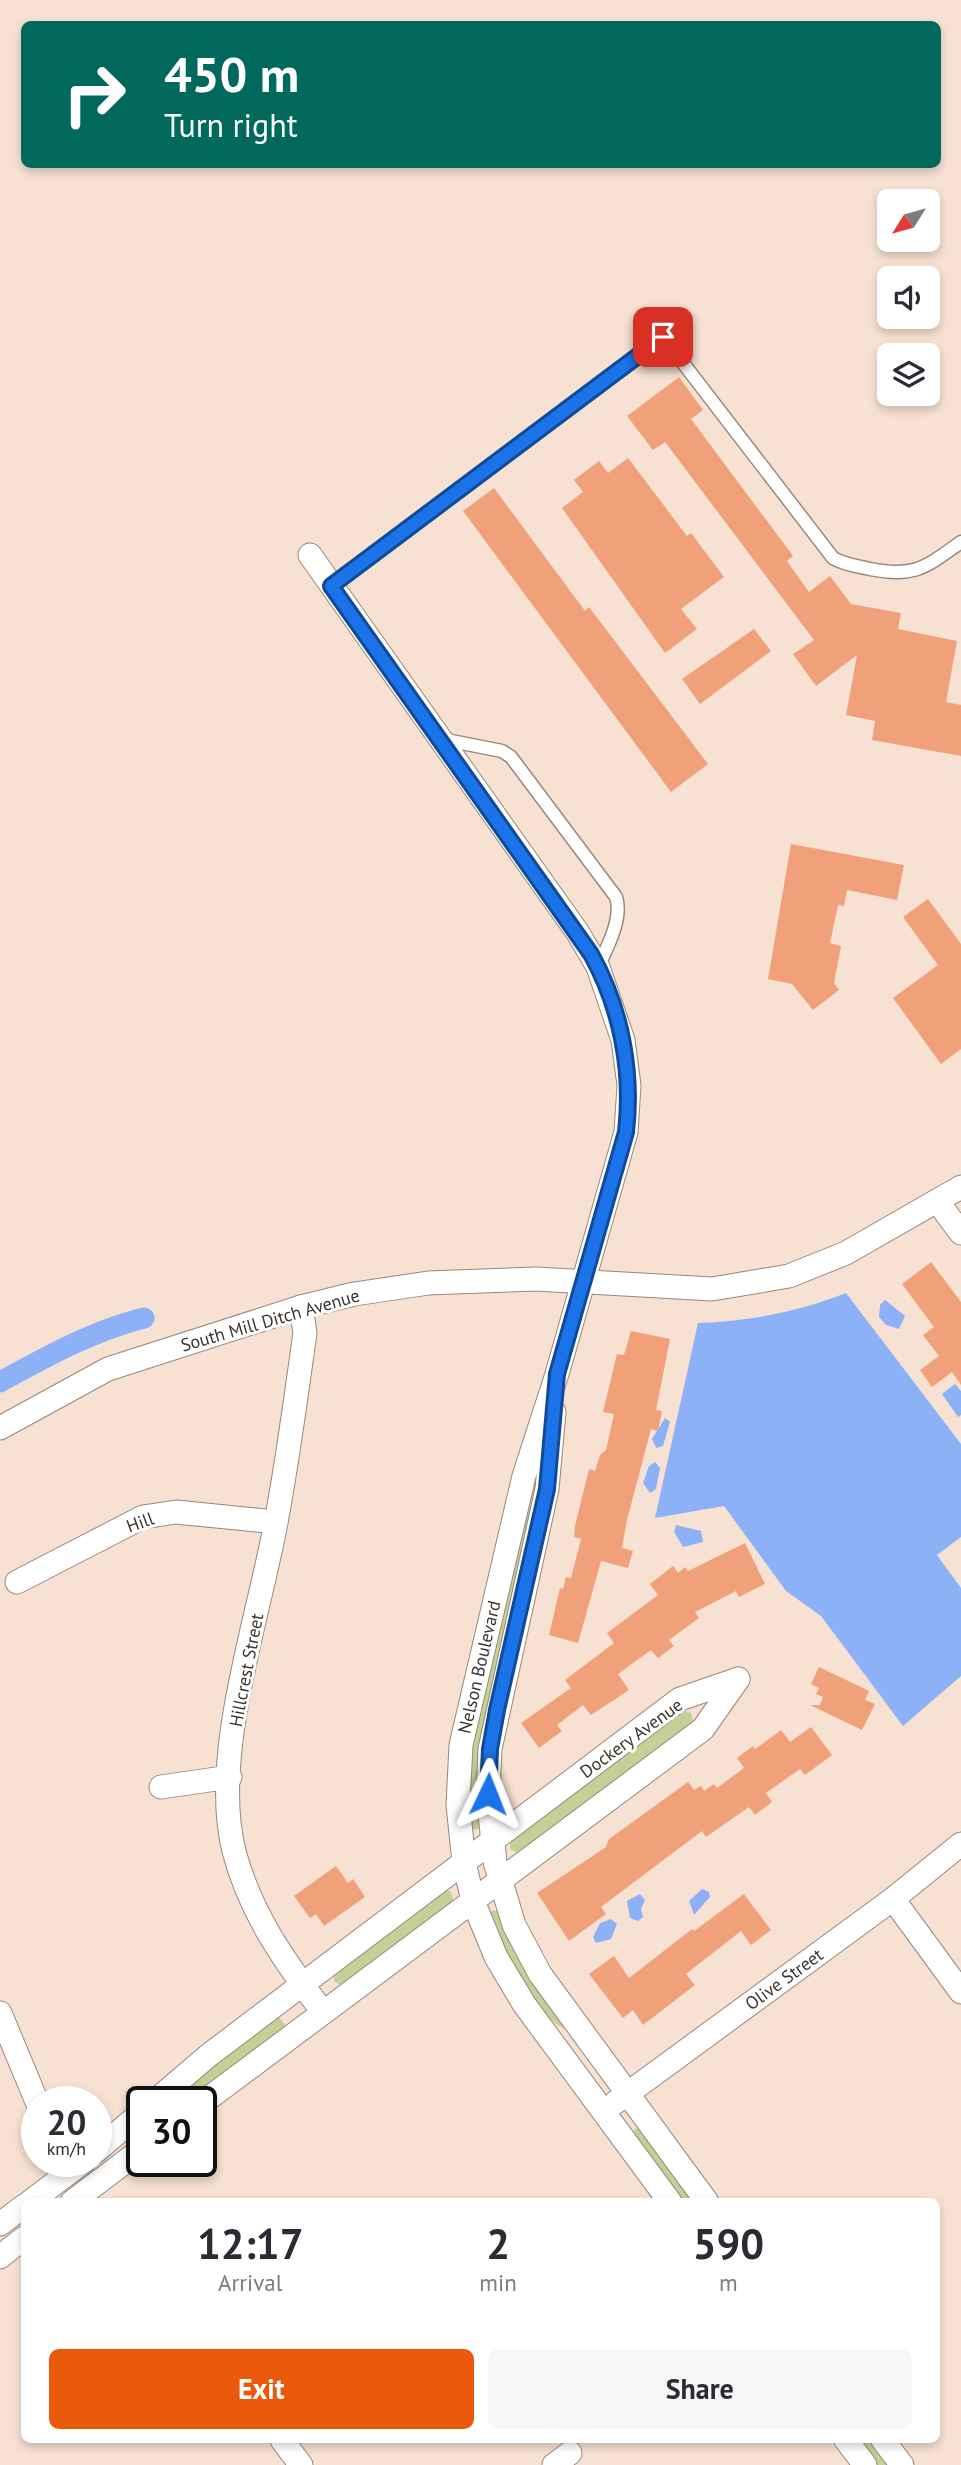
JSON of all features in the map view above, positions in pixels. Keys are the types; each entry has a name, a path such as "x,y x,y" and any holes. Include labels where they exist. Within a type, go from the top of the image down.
{"street":[{"name":"Nelson Boulevard","path":"310,555 598,967 623,1040 629,1108 619,1164 524,1476 461,1745 458,1805 464,1862 473,1901 509,1981 667,2198"},
{"name":"South Mill Ditch Avenue","path":"0,1428 108,1369 301,1307 355,1294 428,1283 583,1281 671,1289 733,1287 789,1276 846,1253 961,1187"},
{"path":"937,1200 961,1233"},
{"name":"Hillcrest Street","path":"301,1307 305,1333 276,1522 234,1720 228,1811 239,1870 262,1924 323,2012"},
{"name":"Nelson Boulevard","path":"557,1374 547,1489 490,1749 488,1794 491,1841 499,1882 514,1925 536,1968 704,2198"},
{"name":"Hill","path":"16,1582 143,1517 187,1512 276,1522"},
{"name":"Dockery Avenue","path":"174,2086 302,1984 680,1699 738,1679 703,1729 217,2092"},
{"path":"161,1787 230,1777"},
{"name":"Olive Street","path":"604,2111 893,1899 961,1844"},
{"path":"893,1899 961,1992"},
{"path":"0,2013 30,2086"},
{"path":"112,2137 126,2126"},
{"path":"88,2177 99,2193 126,2165"},
{"path":"35,2198 61,2177"},
{"path":"0,2224 21,2208"},
{"path":"0,2257 21,2240"},
{"path":"284,2443 301,2465"},
{"path":"848,2443 865,2465"},
{"path":"885,2443 902,2465"}],"lane":[{"path":"331,586 663,337 833,558 842,564 894,574 906,573 927,566 961,542"},
{"path":"441,739 502,751 511,757 616,897 618,909 610,941 598,967"}],"green space":[{"path":"539,1437 538,1491 480,1824 478,1829 472,1830 465,1812 467,1751"},
{"path":"681,1710 691,1713 694,1723 519,1854 510,1849 510,1839"},
{"path":"446,1890 451,1892 454,1903 342,1986 334,1981 333,1972"},
{"path":"493,1910 499,1912 567,2026 564,2029 545,2016 522,1986 489,1913"},
{"path":"277,2014 288,2029 213,2086 186,2086"},
{"path":"641,2128 695,2198 679,2198 633,2134 635,2129"},
{"path":"859,2443 875,2443 891,2465 875,2465"}],"water":[{"path":"846,1293 961,1444 961,1537 937,1555 961,1588 961,1676 903,1726 821,1616 786,1591 724,1506 655,1518 698,1323 774,1314"},
{"path":"885,1300 905,1316 899,1329 886,1325 879,1317 880,1305"},
{"path":"955,1384 961,1391 961,1415 958,1417 942,1394"},
{"path":"665,1418 670,1422 663,1446 656,1448 652,1439"},
{"path":"655,1462 660,1468 656,1489 650,1493 643,1483 649,1466"},
{"path":"676,1525 701,1531 703,1542 683,1547 674,1532"},
{"path":"702,1889 709,1892 710,1897 694,1915 689,1901"},
{"path":"640,1894 645,1900 641,1909 643,1917 638,1921 630,1918 627,1901"},
{"path":"611,1919 617,1924 611,1939 596,1943 593,1937 600,1923"}],"building":[{"path":"679,377 703,410 691,419 793,556 787,561 809,592 830,576 851,604 901,613 898,629 957,641 946,702 961,705 961,756 872,740 875,721 846,715 857,655 816,686 793,654 814,640 665,442 653,450 627,416"},
{"path":"628,458 687,536 691,533 724,577 681,609 697,629 665,653 562,508 583,492 574,480 599,461 608,473"},
{"path":"494,488 585,611 589,607 708,764 671,792 463,511"},
{"path":"754,629 771,651 700,704 682,679"},
{"path":"791,844 904,865 897,900 847,890 844,906 838,905 830,943 841,946 834,983 839,990 813,1010 792,984 768,979"},
{"path":"928,899 961,944 961,1049 941,1064 893,998 938,965 903,917"},
{"path":"931,1262 961,1302 961,1385 952,1372 932,1387 920,1370 939,1356 923,1335 934,1327 902,1284"},
{"path":"631,1331 670,1339 656,1410 662,1411 658,1431 651,1429 627,1520 622,1548 633,1551 628,1568 601,1561 578,1643 549,1635 560,1588 563,1589 566,1577 571,1578 581,1539 574,1537 575,1526 589,1469 595,1471 600,1455 606,1450 614,1414 603,1412 617,1354 624,1355"},
{"path":"745,1543 765,1584 739,1597 736,1591 695,1612 699,1618 669,1640 674,1646 658,1658 651,1650 618,1674 629,1690 591,1715 583,1705 557,1725 562,1731 539,1748 521,1723 571,1688 565,1680 614,1643 607,1633 658,1595 650,1584 673,1566 678,1573 685,1567 688,1571"},
{"path":"819,1667 869,1691 865,1700 875,1704 862,1730 810,1705 820,1705 823,1697 816,1694 819,1688 811,1684"},
{"path":"811,1727 832,1755 805,1775 800,1769 766,1793 772,1802 755,1815 749,1807 706,1837 702,1831 601,1907 606,1914 569,1941 537,1893 606,1847 609,1839 688,1782 694,1790 701,1786 704,1791 714,1784 717,1788 744,1768 737,1758 753,1746 755,1749 781,1730 790,1742"},
{"path":"336,1866 348,1883 353,1879 365,1897 324,1926 316,1914 310,1918 294,1896"},
{"path":"744,1894 771,1930 751,1945 741,1931 686,1974 695,1985 643,2025 633,2010 623,2018 589,1974 614,1956 629,1978 692,1929 694,1931"}],"waterway":[{"path":"0,1382 88,1337 144,1318"}],"route":[{"path":"488,1794 490,1749 497,1710 547,1489 557,1374 626,1132 629,1108 627,1064 618,1020 604,981 578,933 331,586 663,337"}]}
